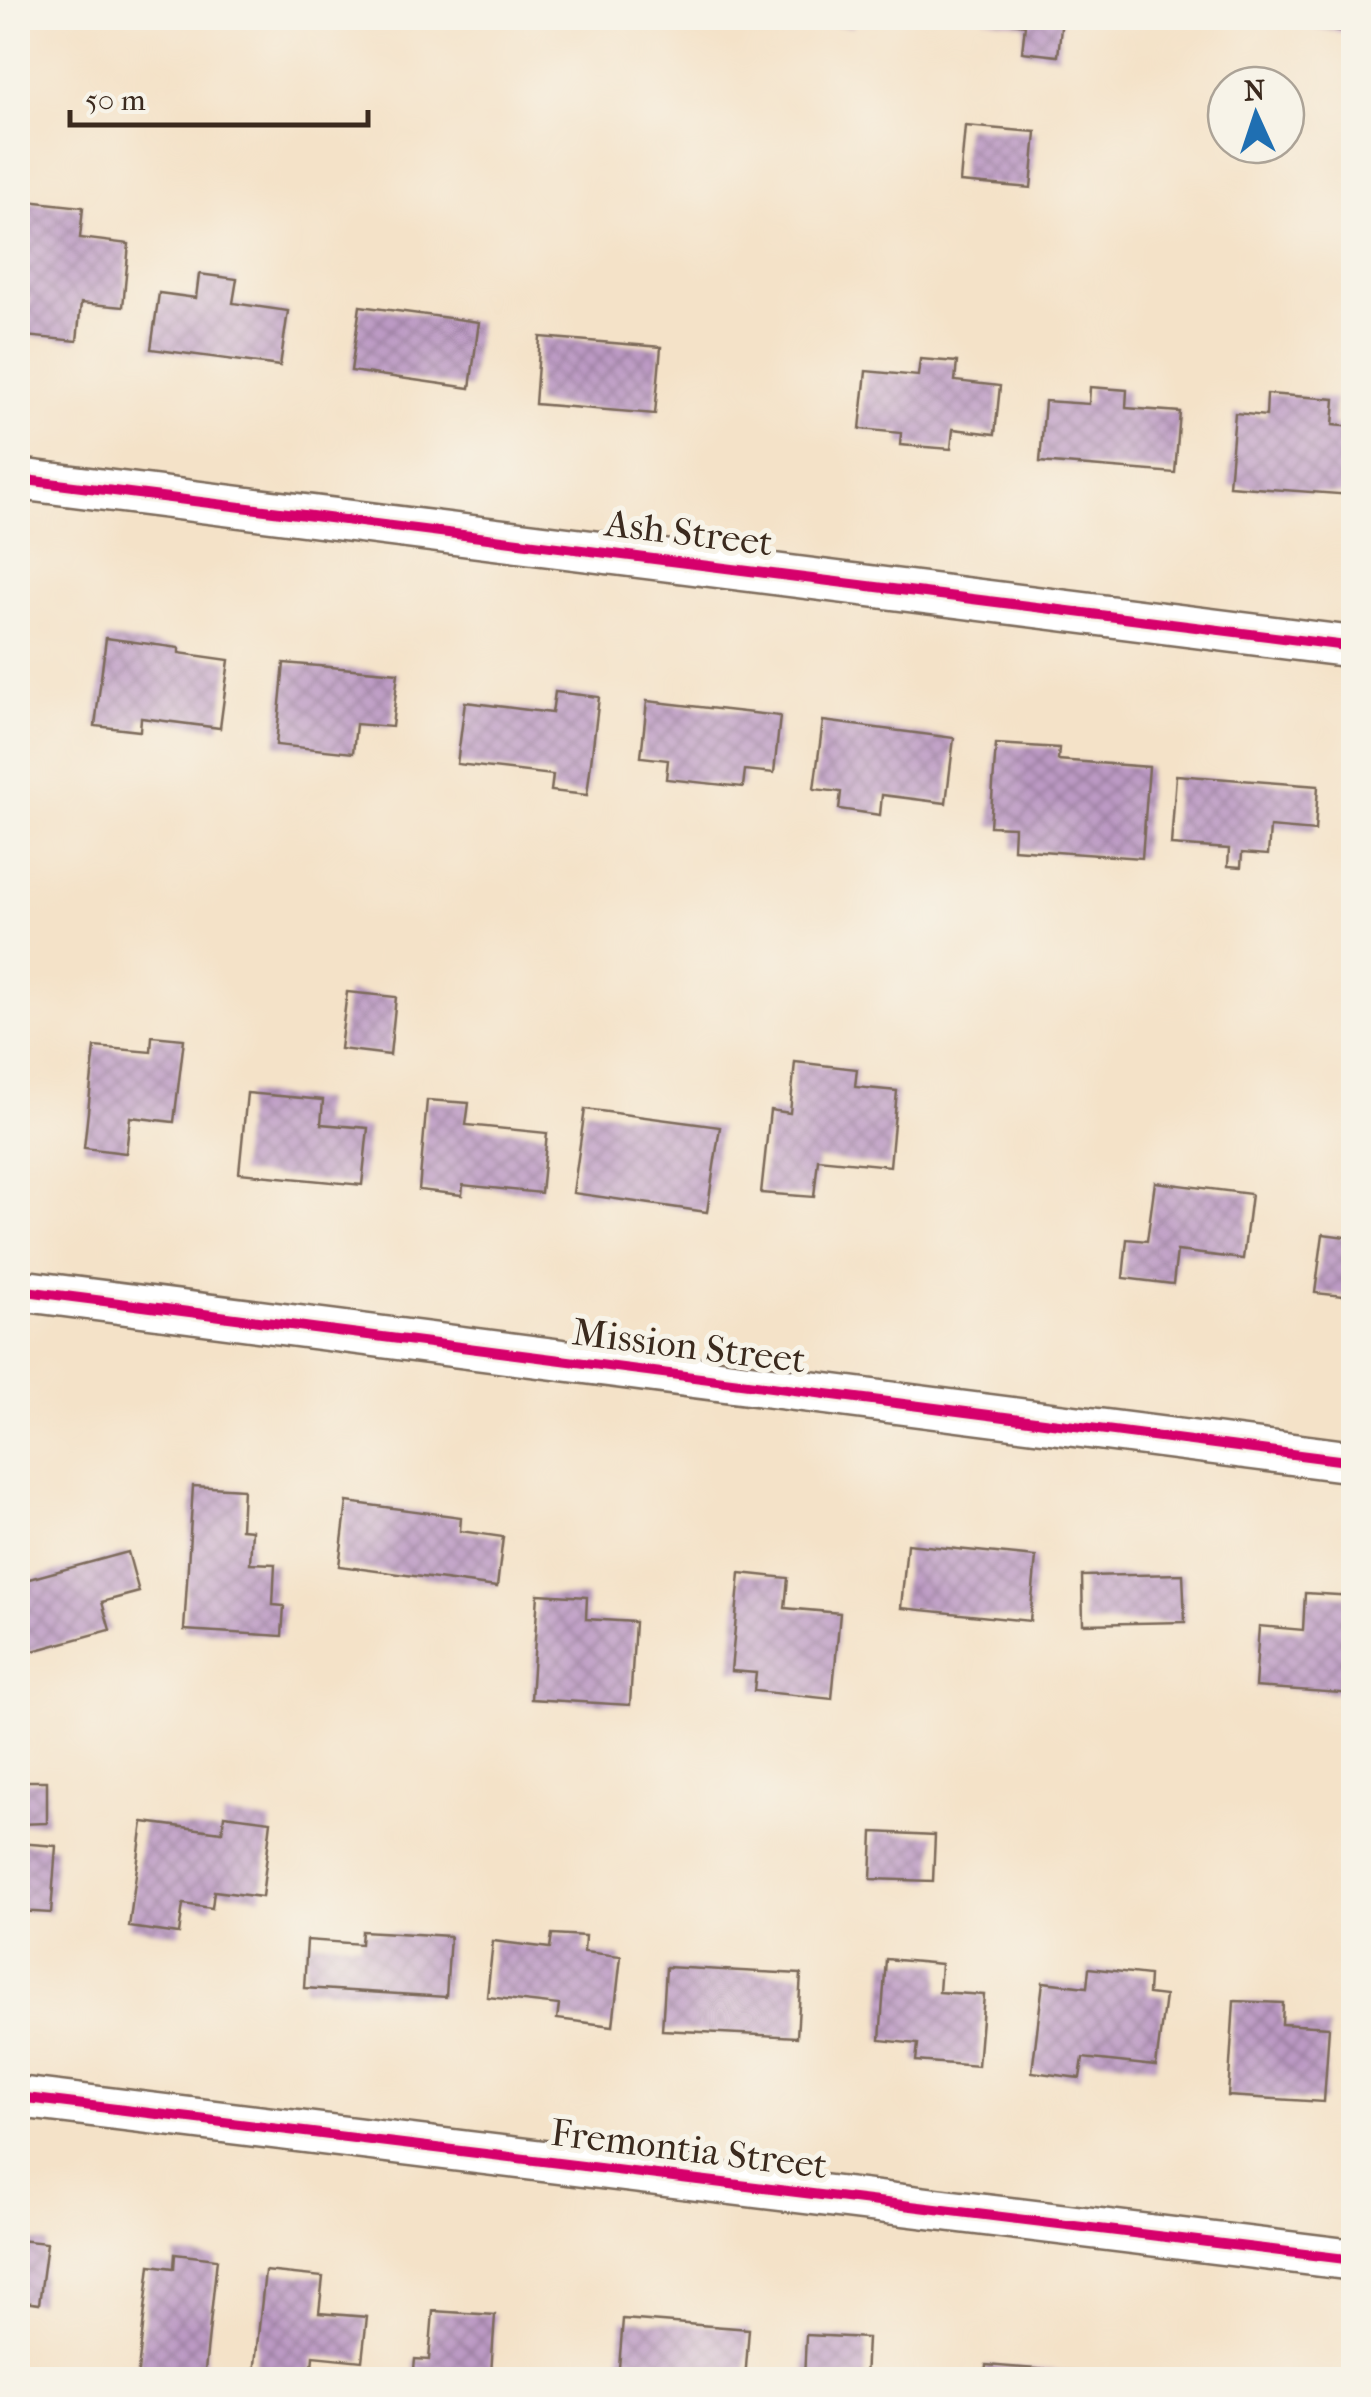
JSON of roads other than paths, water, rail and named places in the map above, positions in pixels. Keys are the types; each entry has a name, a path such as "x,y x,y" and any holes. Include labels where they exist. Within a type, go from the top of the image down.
{"street":[{"name":"Ash Street","path":"18,478 1354,647"},
{"name":"Mission Street","path":"18,1290 1354,1462"},
{"name":"Fremontia Street","path":"18,2098 1354,2260"}]}
